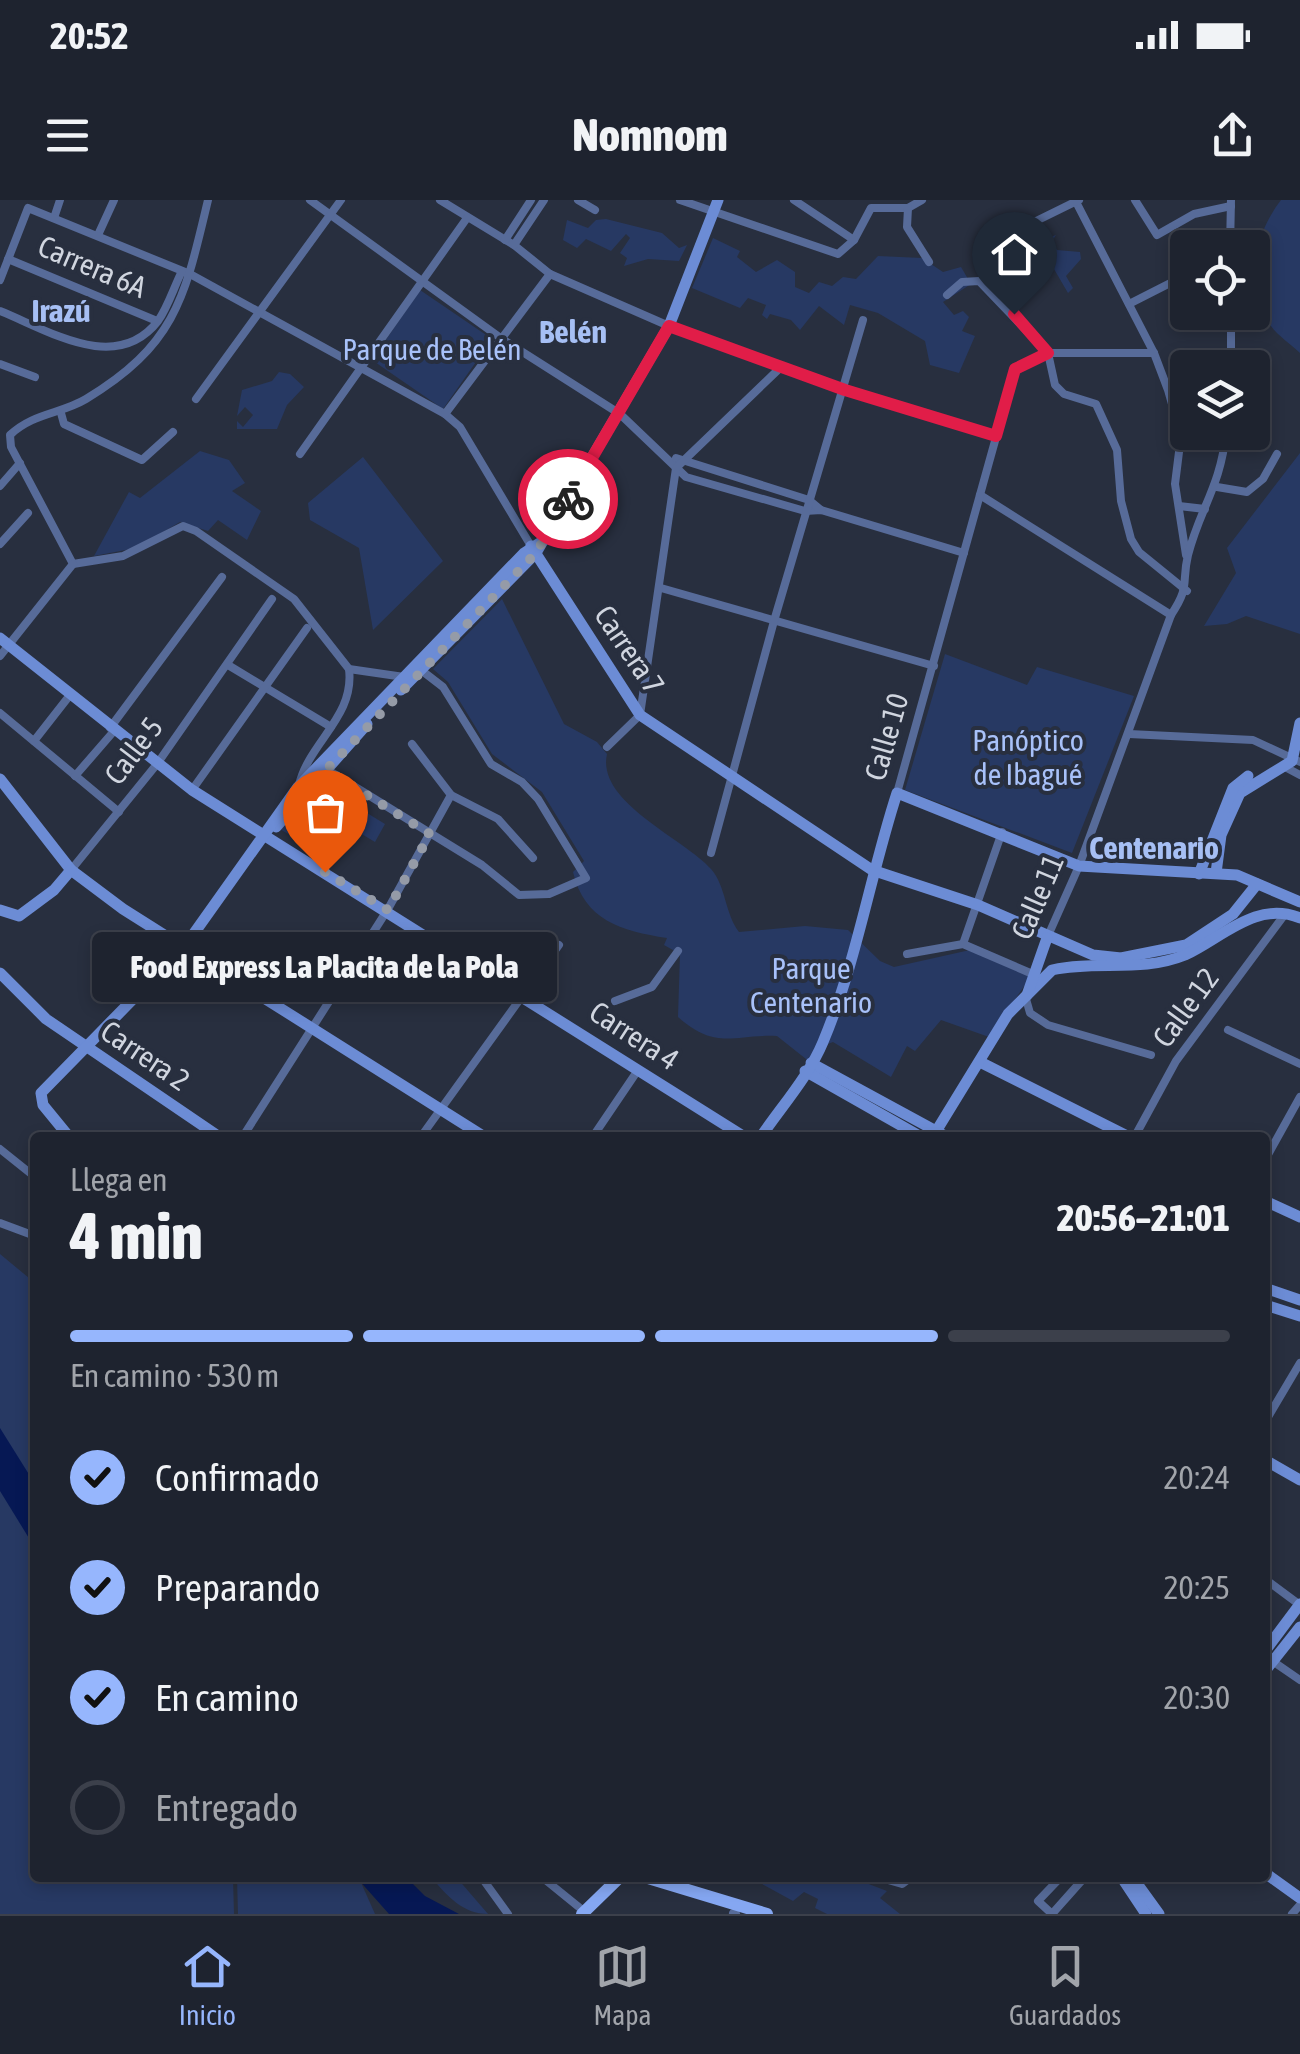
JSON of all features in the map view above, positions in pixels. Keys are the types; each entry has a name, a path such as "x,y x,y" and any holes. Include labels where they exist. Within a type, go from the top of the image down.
{"main road":[{"path":"585,1914 616,1882"},
{"path":"659,1882 736,1911 767,1914"}],"street":[{"path":"54,218 60,200"},
{"path":"98,235 114,200"},
{"path":"73,564 20,464 10,434 24,422 61,413 90,397 159,342 186,273 208,200"},
{"path":"310,200 502,339 620,414 694,481 806,510 821,510 964,553"},
{"path":"196,399 341,200"},
{"path":"440,200 514,245 550,274 669,326 845,390 996,436"},
{"path":"505,240 531,200"},
{"path":"514,245 544,200"},
{"path":"578,200 595,210"},
{"path":"680,200 715,205 838,254 854,240 871,208 908,208 922,200"},
{"path":"794,200 854,240"},
{"path":"1030,224 1077,200 1154,353 1181,436 1175,484 1187,559 1187,591"},
{"path":"1135,200 1152,234 1194,214 1231,203 1230,230"},
{"path":"65,1132 43,1105 41,1093 185,946 298,787 402,678 544,540 669,326 715,205"},
{"name":"Carrera 7","path":"8,259 28,208 186,273 444,414 460,427 640,714 872,870 978,905 1093,955 1140,957 1186,945 1237,918 1257,884"},
{"path":"908,208 908,227 929,262"},
{"path":"300,454 467,218"},
{"path":"0,280 8,259"},
{"name":"Carrera 6A","path":"8,259 157,322"},
{"path":"0,310 100,350 132,342 157,322 186,273"},
{"path":"444,414 550,274"},
{"path":"947,295 962,282 979,281 1048,353 1054,385 1064,394 1096,404 1108,423 1117,450 1121,501 1131,539 1139,552 1187,591"},
{"path":"1128,304 1170,283"},
{"path":"712,853 808,500 845,390 863,320"},
{"path":"1048,353 1154,353"},
{"name":"Calle 10","path":"764,1132 825,1037 858,946 872,870 934,666 1015,369 1048,353"},
{"path":"0,364 35,377"},
{"path":"608,747 640,714 678,464 781,367"},
{"path":"61,413 64,424 142,460 173,432"},
{"path":"1187,559 1217,488 1223,450"},
{"path":"1217,488 1242,492 1263,479 1277,454"},
{"path":"0,486 20,464"},
{"path":"678,464 808,500 821,510"},
{"path":"980,494 1171,615"},
{"path":"1178,506 1205,509"},
{"path":"0,544 28,513"},
{"path":"3,647 73,564 123,556 183,526 260,572 294,599 349,669 351,692 301,774 298,787"},
{"path":"262,836 274,829 534,550"},
{"path":"75,776 222,577"},
{"path":"661,588 934,666"},
{"name":"Calle 11","path":"1038,975 1047,938 1079,866 1171,615 1187,591"},
{"name":"Calle 5","path":"0,910 18,916 49,894 70,870 157,764 272,599"},
{"path":"192,790 307,628"},
{"name":"Carrera 4","path":"3,647 192,790 736,1132"},
{"path":"228,665 331,727"},
{"path":"349,669 402,678 422,670"},
{"path":"326,770 482,865 519,895 549,894 586,878 538,799 522,782 492,764 444,688 422,670"},
{"path":"34,741 70,695"},
{"path":"0,714 119,812"},
{"path":"1292,763 1300,723"},
{"path":"1129,734 1253,740 1292,763 1300,775"},
{"path":"412,744 452,794 498,819 533,858"},
{"path":"1216,873 1221,835 1240,793 1252,782 1292,763"},
{"path":"1199,874 1234,788 1263,768 1292,763"},
{"path":"0,779 70,870 123,909 477,1132"},
{"path":"897,793 1079,866 1216,873 1300,902"},
{"path":"246,1132 388,910 452,794"},
{"path":"963,944 1002,832"},
{"path":"907,954 963,944 1038,975 1062,968 1139,967 1184,955 1237,918 1286,912 1300,918"},
{"name":"Calle 12","path":"1135,1132 1176,1061 1286,912"},
{"path":"424,1132 559,944"},
{"path":"614,1000 652,987 678,950"},
{"name":"Carrera 2","path":"0,972 46,1019 213,1132"},
{"path":"941,1132 1008,1014 1038,975"},
{"path":"1027,994 1030,1013 1048,1025 1151,1055"},
{"path":"1228,1030 1300,1064"},
{"path":"980,1062 1120,1132"},
{"path":"808,1067 933,1132"},
{"path":"808,1067 912,1132"},
{"path":"596,1132 638,1070"},
{"path":"1270,1151 1300,1097"},
{"path":"0,1149 30,1173"},
{"path":"1270,1204 1300,1217"},
{"path":"0,1224 30,1234"},
{"path":"1270,1290 1300,1300"},
{"path":"1270,1307 1300,1316"},
{"path":"1270,1414 1300,1363"},
{"path":"1270,1463 1300,1480"},
{"path":"1270,1583 1300,1605 1270,1655"},
{"path":"1270,1657 1300,1627"},
{"path":"1270,1662 1300,1680"},
{"path":"1270,1877 1300,1901 1292,1914"},
{"path":"485,1882 508,1914"},
{"path":"548,1882 585,1914"},
{"path":"1056,1882 1038,1902 1052,1914 1080,1882"},
{"path":"1125,1882 1146,1914"},
{"path":"1136,1882 1159,1914"}],"green space":[{"path":"1281,200 1300,200 1300,353 1270,324 1270,230 1264,230"},
{"path":"567,220 588,228 596,220 662,233 679,248 687,245 679,261 648,259 624,266 627,258 620,253 630,238 626,234 611,251 586,239 577,248 563,240"},
{"path":"1056,235 1052,241 1057,250 1080,252 1081,259 1066,276 1073,288 1068,293 1047,257 1025,267 1023,247"},
{"path":"713,238 740,251 737,257 756,272 777,260 795,272 795,287 809,293 819,282 832,286 843,277 856,279 878,256 922,258 943,272 961,267 971,284 943,302 954,315 963,311 969,317 962,331 975,336 959,373 930,365 925,341 878,313 850,305 844,325 819,306 800,330 791,320 770,314 767,319 762,315 766,305 748,298 740,308 692,288"},
{"name":"Parque de Belén","path":"420,290 492,339 443,409 372,360"},
{"path":"279,372 290,374 304,387 287,405 277,429 237,429 237,421 243,427 253,415 245,407 237,416 242,390 272,381"},
{"path":"200,451 229,460 245,483 232,491 261,511 247,540 218,520 208,531 180,522 136,548 94,556 129,492 140,498"},
{"path":"1300,453 1300,634 1246,616 1227,624 1204,626 1236,573 1227,548"},
{"path":"363,457 443,561 373,630 359,548 310,520 308,503"},
{"name":"Parque Centenario","path":"502,599 564,724 597,742 607,754 607,771 628,803 711,869 739,932 805,926 848,930 880,961 894,967 970,950 1032,975 989,1037 941,1020 915,1051 907,1046 891,1077 833,1042 822,1046 811,1063 777,1036 725,1039 704,1034 678,1017 680,954 664,945 667,938 620,927 586,902 573,872 584,861 542,792 492,754 448,682 433,669"},
{"name":"Panóptico de Ibagué","path":"945,654 1027,685 1037,667 1134,696 1072,853 905,790"},
{"path":"315,784 327,792 297,839 278,828"},
{"path":"354,805 385,824 375,842 343,823"},
{"path":"0,1254 30,1279 30,1882 233,1882 234,1914 0,1914"},
{"path":"237,1882 361,1882 375,1914 238,1914"},
{"path":"436,1882 460,1882 488,1914 463,1907"},
{"path":"758,1882 863,1882 887,1891 880,1898 900,1914 827,1914 815,1908 818,1899 804,1892 793,1901"}],"shaded area":[{"path":"0,1428 30,1476 30,1540 0,1491"},
{"path":"361,1882 411,1882 425,1896 459,1914 389,1914"}],"way so far":[{"path":"325,872 388,910 430,834 326,770 536,553 568,499"}],"place":[{"name":"Food Express La Placita de la Pola","path":"325,872"}],"district":[{"name":"Irazú","path":"61,311"},
{"name":"Belén","path":"573,332"},
{"name":"Centenario","path":"1154,848"}],"route":[{"path":"568,499 669,326 845,390 996,436 1015,369 1030,358 1048,353 1014,314"}]}
